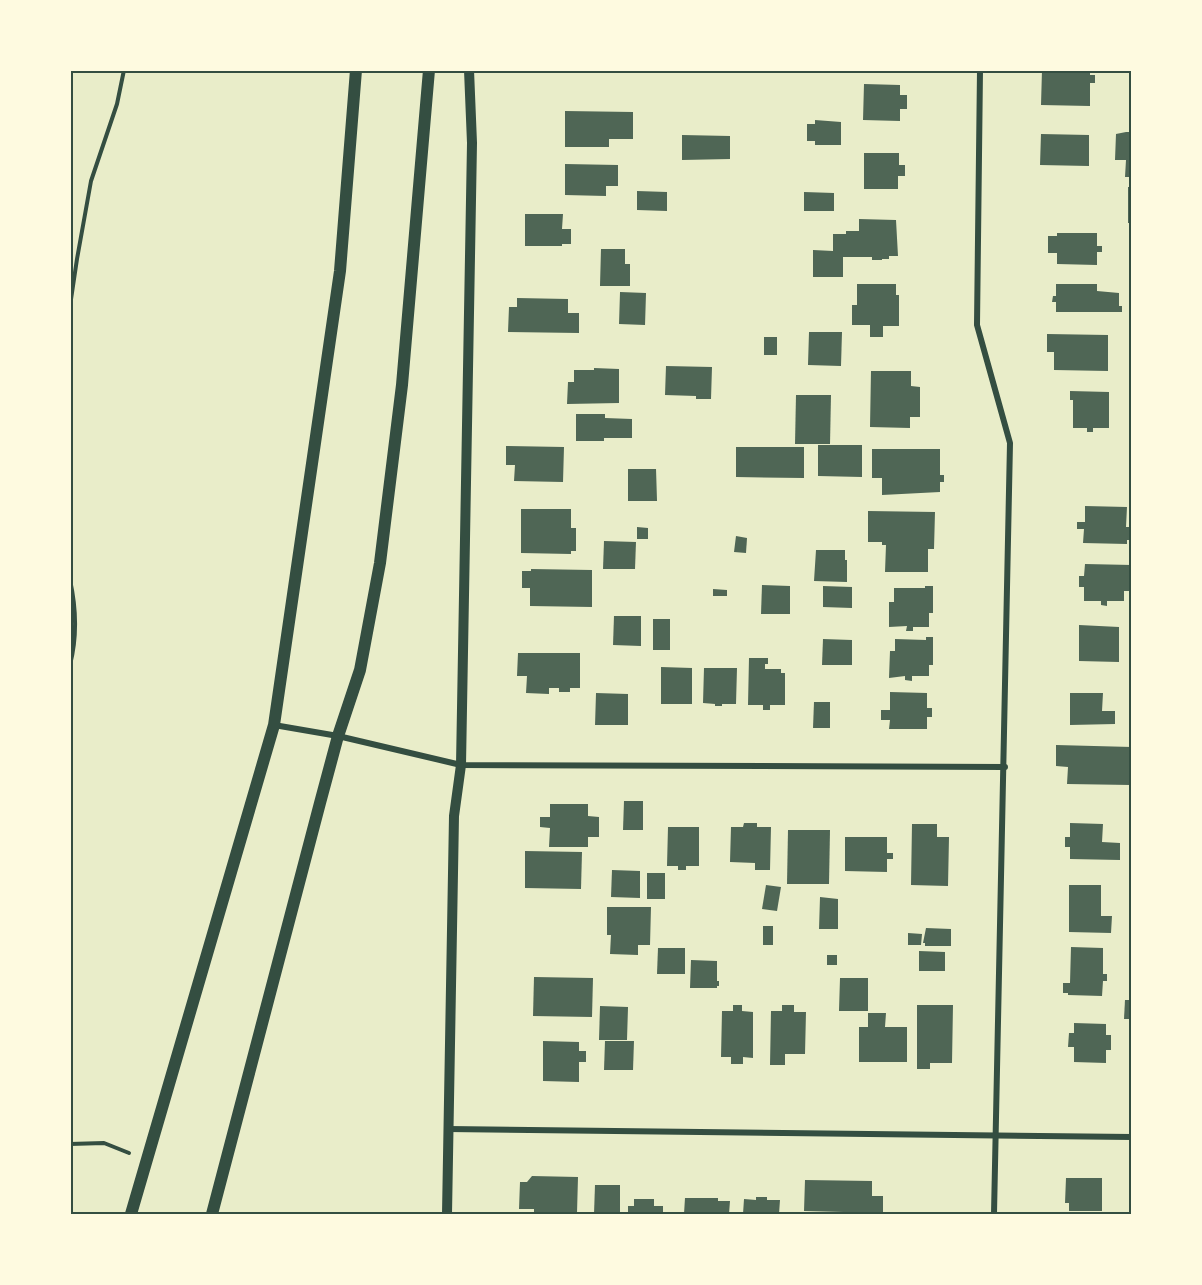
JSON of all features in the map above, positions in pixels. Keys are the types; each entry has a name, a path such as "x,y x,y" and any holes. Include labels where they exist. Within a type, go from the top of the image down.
{"main road":[{"path":"131,1215 274,725 340,271 356,70"},
{"path":"212,1215 338,736 360,670 380,563 402,384 429,70"}],"street":[{"path":"447,1215 454,816 461,765 472,143 469,70"},
{"path":"980,70 977,325 1010,443 994,1215"},
{"path":"274,725 338,736 461,765 1005,767"},
{"path":"448,1129 1131,1137"}],"path":[{"path":"70,306 91,181 117,104 124,70"},
{"path":"70,580 75,634 70,664"},
{"path":"70,1144 104,1143 147,1159"}],"building":[{"path":"1042,70 1090,70 1090,75 1095,75 1095,83 1090,83 1090,106 1041,105"},
{"path":"864,84 900,85 900,95 907,95 907,109 900,109 900,121 863,120"},
{"path":"565,111 633,112 633,139 609,139 609,147 565,147"},
{"path":"815,120 841,122 841,145 815,145 815,141 807,141 807,124 815,124"},
{"path":"1132,132 1132,177 1125,177 1126,160 1115,160 1116,134"},
{"path":"1041,134 1089,135 1089,166 1040,165"},
{"path":"682,135 730,136 730,159 682,160"},
{"path":"864,153 899,153 899,165 905,165 905,176 898,176 898,189 864,189"},
{"path":"565,164 618,165 618,186 606,186 606,196 565,195"},
{"path":"1128,187 1132,187 1132,223 1128,223"},
{"path":"637,191 667,192 667,211 637,210"},
{"path":"804,192 834,193 834,211 804,211"},
{"path":"525,214 563,214 562,229 571,229 571,244 525,246"},
{"path":"859,219 896,220 898,256 889,256 889,259 882,260 872,260 872,257 843,257 843,277 813,277 813,250 833,251 833,234 859,231"},
{"path":"1057,233 1097,233 1097,246 1102,246 1102,252 1097,252 1097,265 1057,264 1057,253 1048,253 1048,236 1057,236"},
{"path":"601,249 625,249 625,264 630,264 630,286 600,286"},
{"path":"857,284 896,284 896,295 899,295 899,326 883,326 883,337 870,337 870,325 852,325 852,305 857,305"},
{"path":"1056,284 1097,284 1097,291 1119,293 1119,306 1122,306 1122,312 1056,312 1056,302 1052,302 1053,296 1056,296"},
{"path":"620,292 646,293 645,325 619,324"},
{"path":"517,298 568,299 568,313 579,313 579,333 508,332 509,307 517,307"},
{"path":"809,332 842,332 841,366 808,365"},
{"path":"1047,334 1108,335 1108,371 1054,370 1054,352 1047,352"},
{"path":"764,337 777,337 777,355 764,355"},
{"path":"666,366 712,367 711,399 665,395"},
{"path":"594,368 619,369 619,403 567,404 568,382 574,382 574,370 594,370"},
{"path":"871,371 911,371 911,386 920,387 920,417 910,417 910,428 870,427"},
{"path":"1070,391 1109,392 1109,428 1093,428 1093,432 1087,432 1087,428 1073,428 1073,400 1070,400"},
{"path":"796,395 831,395 830,444 795,444"},
{"path":"576,414 605,414 605,418 632,419 632,438 576,441"},
{"path":"818,445 862,445 862,477 818,476"},
{"path":"506,446 564,447 563,482 514,481 515,465 506,465"},
{"path":"736,447 804,447 804,478 736,477"},
{"path":"872,449 940,449 940,475 944,475 944,482 940,482 940,492 882,495 882,478 872,478"},
{"path":"628,469 656,469 657,501 628,501"},
{"path":"1085,506 1127,507 1126,527 1131,527 1131,540 1127,540 1127,544 1083,543 1084,529 1077,529 1077,522 1085,522"},
{"path":"521,509 571,509 571,528 576,528 576,551 571,551 571,554 521,553"},
{"path":"868,511 935,512 934,549 928,549 928,572 885,572 886,545 882,545 882,542 868,542"},
{"path":"637,527 648,528 648,539 637,539"},
{"path":"736,536 747,538 746,553 734,552"},
{"path":"604,541 636,542 635,569 603,569"},
{"path":"816,550 845,550 847,582 814,581"},
{"path":"1085,564 1132,565 1132,591 1124,591 1124,601 1107,601 1107,606 1101,605 1101,601 1084,601 1084,587 1079,587 1079,576 1084,576"},
{"path":"531,569 592,570 592,607 530,606 530,588 522,588 522,571 531,571"},
{"path":"762,585 790,586 790,614 761,614"},
{"path":"823,586 852,587 852,608 823,607"},
{"path":"925,586 933,586 933,613 929,613 929,627 913,627 913,631 906,631 907,626 889,627 889,602 894,602 894,588 925,588"},
{"path":"713,589 727,590 727,596 713,596"},
{"path":"614,616 641,616 641,646 613,645"},
{"path":"653,619 670,619 670,650 653,650"},
{"path":"1079,625 1119,627 1119,662 1079,661"},
{"path":"926,637 933,637 933,665 929,665 929,676 912,676 912,681 905,680 905,676 889,678 890,651 895,651 895,639 926,640"},
{"path":"823,639 852,640 852,665 822,665"},
{"path":"518,653 580,653 580,688 570,688 570,692 559,692 559,688 549,688 549,694 526,693 527,676 517,676"},
{"path":"749,658 768,658 765,669 781,669 781,673 785,673 785,705 770,705 770,710 763,710 763,705 748,705"},
{"path":"661,667 692,668 692,704 661,704"},
{"path":"704,668 737,668 736,704 715,706 715,704 703,703"},
{"path":"890,692 927,693 927,708 932,708 932,717 927,717 927,729 889,729 890,720 881,720 881,710 890,710"},
{"path":"596,693 628,694 628,725 595,725"},
{"path":"1070,693 1103,693 1102,711 1115,711 1115,724 1070,725"},
{"path":"814,702 830,702 830,728 813,728"},
{"path":"1056,745 1132,747 1131,785 1067,784 1068,767 1056,766"},
{"path":"624,801 643,801 643,830 623,830"},
{"path":"550,804 588,804 588,816 599,817 599,837 588,837 588,847 549,847 550,828 540,827 540,817 550,817"},
{"path":"744,823 757,823 757,827 771,827 770,870 755,870 755,863 730,862 731,827 743,827"},
{"path":"1070,823 1103,824 1102,842 1120,843 1120,860 1070,859 1070,847 1065,847 1065,837 1070,837"},
{"path":"912,824 937,824 937,837 949,837 948,886 911,885"},
{"path":"668,827 699,827 699,866 686,866 686,870 678,870 678,866 667,866"},
{"path":"788,830 830,830 829,884 787,884"},
{"path":"845,837 887,837 887,853 893,853 893,859 887,859 887,872 845,871"},
{"path":"525,851 582,852 581,889 525,888"},
{"path":"612,870 640,871 640,898 611,897"},
{"path":"647,873 665,873 665,899 647,899"},
{"path":"766,885 781,887 777,911 762,909"},
{"path":"1069,885 1101,885 1101,916 1112,916 1111,933 1069,932"},
{"path":"820,897 838,899 838,929 819,929"},
{"path":"607,907 651,907 650,945 638,945 638,955 610,954 611,935 607,935"},
{"path":"763,926 773,926 773,945 763,945"},
{"path":"926,928 951,929 951,946 925,946 923,943"},
{"path":"908,933 922,934 921,945 908,945"},
{"path":"1071,947 1103,948 1103,974 1107,974 1107,981 1103,981 1102,996 1063,993 1063,983 1070,983"},
{"path":"658,948 685,948 685,974 657,974"},
{"path":"919,951 945,952 945,971 919,971"},
{"path":"827,955 837,955 837,965 827,965"},
{"path":"691,960 717,961 719,986 717,988 690,988"},
{"path":"534,977 593,978 592,1017 533,1016"},
{"path":"840,978 868,978 868,1011 839,1011"},
{"path":"1125,1000 1132,1000 1132,1019 1124,1019"},
{"path":"733,1005 742,1005 742,1011 753,1012 753,1058 743,1057 743,1064 731,1064 731,1057 721,1057 722,1011 733,1011"},
{"path":"782,1005 794,1005 794,1012 806,1012 805,1054 785,1054 785,1065 770,1065 771,1011 782,1011"},
{"path":"917,1005 953,1005 952,1063 930,1063 930,1069 917,1069"},
{"path":"600,1006 628,1007 627,1040 599,1040"},
{"path":"868,1013 886,1013 885,1027 907,1027 907,1062 859,1062 859,1027 868,1027"},
{"path":"1074,1023 1106,1024 1106,1035 1111,1035 1111,1050 1106,1050 1106,1063 1074,1062 1074,1047 1068,1047 1069,1033 1074,1033"},
{"path":"543,1041 579,1042 579,1051 586,1051 586,1062 579,1062 579,1082 543,1081"},
{"path":"605,1041 634,1041 633,1070 604,1070"},
{"path":"532,1176 578,1177 577,1213 534,1212 534,1209 519,1209 520,1182 527,1182"},
{"path":"1066,1178 1102,1178 1102,1211 1069,1211 1069,1203 1065,1203"},
{"path":"805,1180 872,1181 872,1196 883,1196 883,1213 804,1211"},
{"path":"595,1185 620,1185 620,1214 594,1214"},
{"path":"756,1197 780,1200 779,1214 743,1214 744,1199 756,1200"},
{"path":"685,1198 718,1198 718,1201 730,1201 729,1214 684,1214"},
{"path":"634,1199 654,1199 654,1206 663,1206 663,1214 628,1214 628,1206 634,1206"}]}
